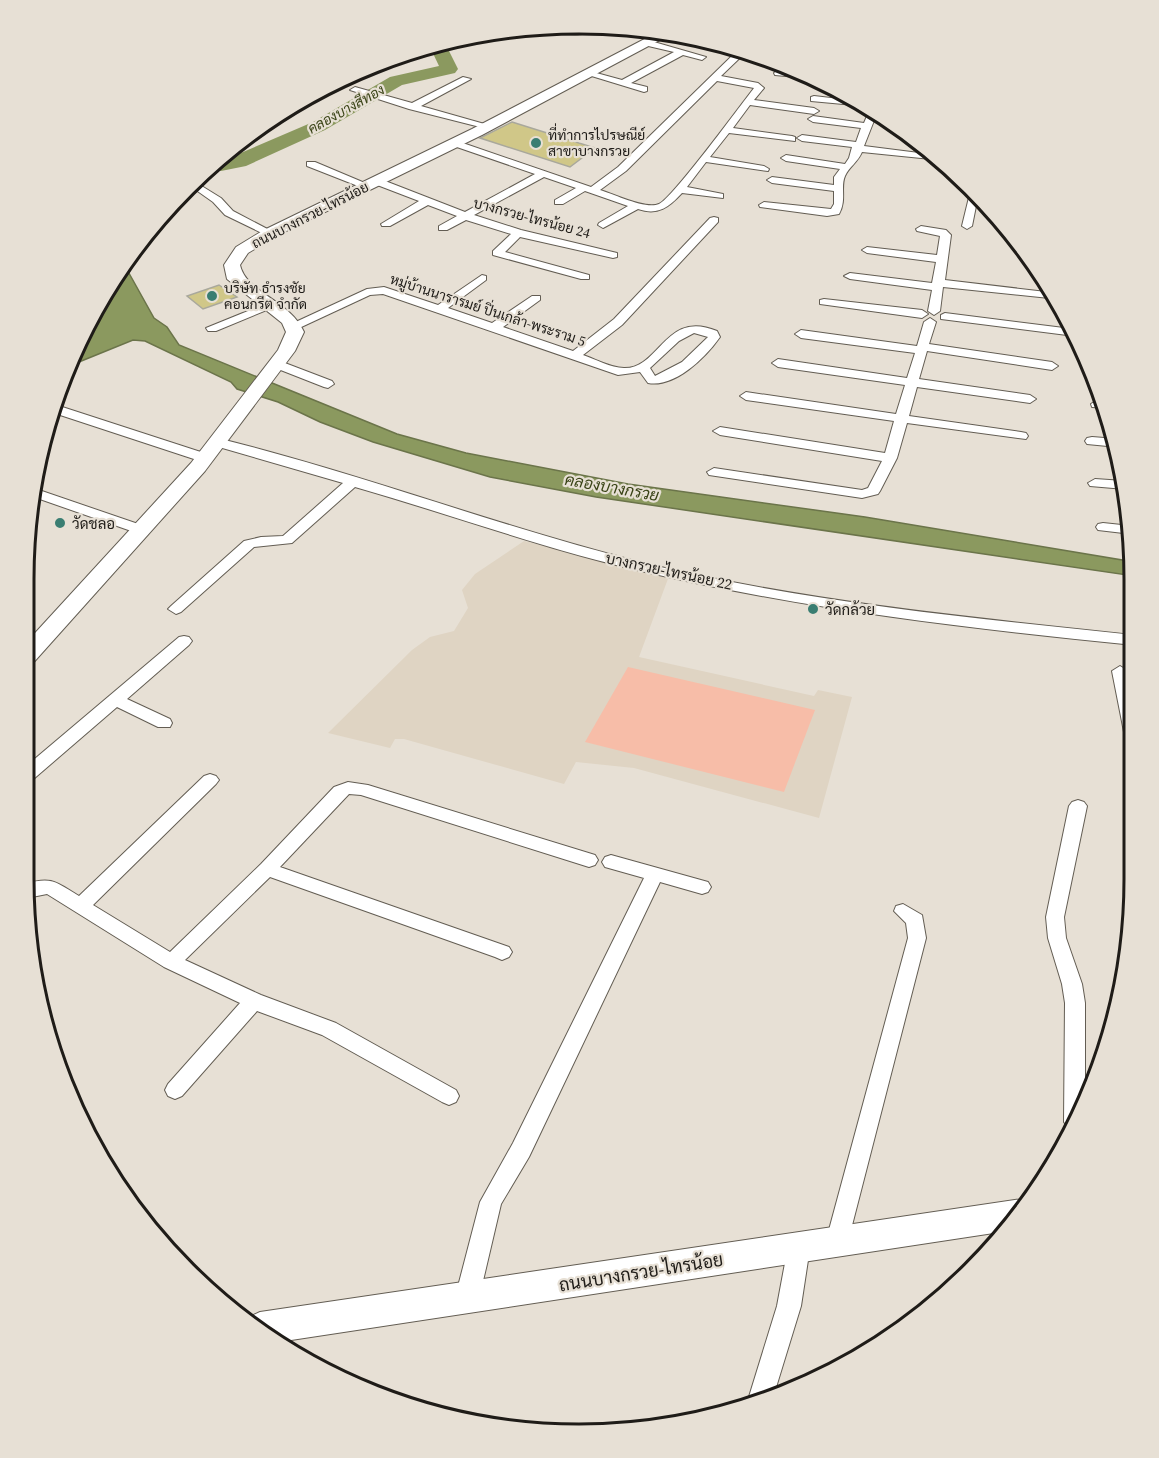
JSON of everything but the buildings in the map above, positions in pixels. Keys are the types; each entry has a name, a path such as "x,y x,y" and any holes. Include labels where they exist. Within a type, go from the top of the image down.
{"main road":[{"name":"ถนนบางกรวย-ไทรน้อย","path":"293,326 286,316 240,285 232,271 236,256 242,250 270,233 454,143 653,39"},
{"path":"34,648 142,530 211,450 236,415 276,367 293,338 293,326"},
{"name":"ถนนบางกรวย-ไทรน้อย","path":"270,1327 1007,1216"}],"street":[{"path":"646,43 702,57"},
{"path":"623,83 681,52"},
{"path":"559,202 588,190 622,169 736,57"},
{"path":"589,74 644,89"},
{"path":"454,143 636,206 658,210 680,189 727,130 758,86 715,78"},
{"path":"412,107 466,79"},
{"path":"358,91 485,127"},
{"path":"814,99 841,102"},
{"path":"748,102 867,126"},
{"path":"764,205 832,213 837,210 840,177 854,159 870,119"},
{"path":"727,130 922,156"},
{"path":"786,158 848,166"},
{"path":"704,159 764,169"},
{"name":"บางกรวย-ไทรน้อย 24","path":"311,164 518,233 613,255"},
{"path":"443,228 543,174"},
{"path":"772,180 840,189"},
{"path":"200,188 229,213 270,233"},
{"path":"680,189 719,196"},
{"path":"386,224 427,201"},
{"path":"967,226 972,201"},
{"path":"603,225 636,206"},
{"path":"575,355 618,322 714,220"},
{"path":"714,472 868,494 877,486 890,458 933,316 946,235 942,232 921,229"},
{"path":"518,233 497,252 585,277"},
{"path":"867,250 942,259"},
{"path":"850,276 1044,296"},
{"path":"440,309 482,278"},
{"name":"หมู่บ้านนารารมย์ ปิ่นเกล้า-พระราม 5","path":"293,326 367,292 379,290 495,327 622,372 642,368"},
{"path":"495,327 537,298"},
{"path":"824,302 1065,332"},
{"path":"212,328 270,305"},
{"path":"698,328 713,334 714,338 709,345 670,375 652,380 642,368 688,329 698,328"},
{"path":"801,334 1052,366"},
{"path":"778,363 1030,399"},
{"path":"276,367 328,384"},
{"path":"746,396 1021,436"},
{"name":"บางกรวย-ไทรน้อย 22","path":"61,410 211,450 352,482 576,550 685,576 819,602 928,618 1124,639"},
{"path":"720,431 890,458"},
{"path":"1092,441 1107,442"},
{"path":"176,609 249,544 287,540 352,482"},
{"path":"1095,483 1116,484"},
{"path":"41,495 142,530"},
{"path":"1103,527 1122,529"},
{"path":"34,770 184,642"},
{"path":"1120,671 1124,691"},
{"path":"116,700 164,723"},
{"path":"80,906 210,780"},
{"path":"171,962 267,869 340,791 348,788 362,789 589,860"},
{"path":"1075,1105 1075,1003 1072,984 1057,938 1055,917 1078,806"},
{"path":"611,862 702,887"},
{"path":"267,869 502,952"},
{"path":"466,1298 491,1202 521,1150 655,874"},
{"path":"35,888 43,886 52,888 171,962 254,1001 329,1029 449,1096"},
{"path":"837,1241 916,938 915,920 903,911"},
{"path":"175,1090 254,1001"},
{"path":"762,1392 789,1306 799,1247"}],"shaded area":[{"path":"524,541 669,576 639,657 814,696 818,690 852,697 819,818 634,768 576,762 564,784 404,739 395,739 390,748 328,733 412,650 430,637 454,631 468,608 462,590 475,574"},
{"path":"628,667 815,710 784,792 585,742"}],"water":[{"name":"คลองบางกรวย","path":"129,273 154,318 167,327 179,345 397,434 466,453 628,484 865,517 1123,560 1124,575 596,497 490,477 373,442 320,422 278,402 237,389 231,382 145,341 133,340 80,361 108,307"}],"waterway":[{"name":"คลองบางสีทอง","path":"227,164 239,162 319,126 396,81 449,69 441,52"}],"place":[{"name":"ที่ทำการไปรษณีย์ สาขาบางกรวย","path":"536,143"},
{"name":"บริษัท ธำรงชัย คอนกรีต จำกัด","path":"212,296"},
{"name":"วัดชลอ","path":"60,523"},
{"name":"วัดกล้วย","path":"813,609"}]}
